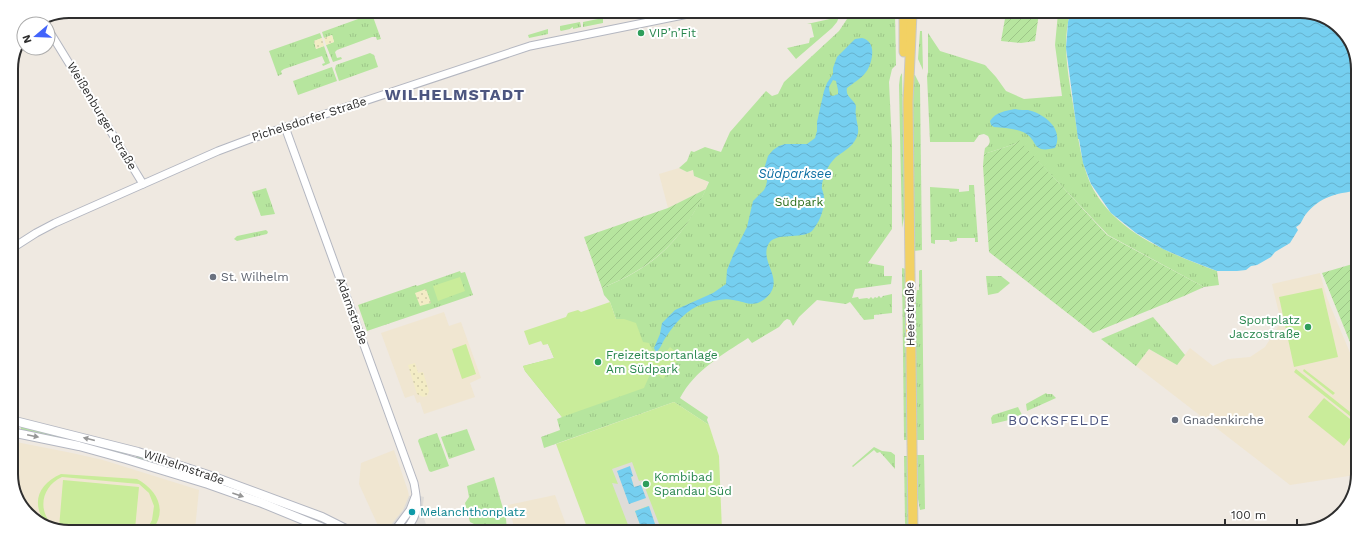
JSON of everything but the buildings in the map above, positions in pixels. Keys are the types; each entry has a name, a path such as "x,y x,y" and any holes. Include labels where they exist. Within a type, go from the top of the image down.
{"main road":[{"name":"Heerstraße","path":"904,18 908,102"},
{"name":"Heerstraße","path":"912,18 908,102 914,525"},
{"name":"Wilhelmstraße","path":"18,421 129,450 211,476 322,517 338,525"},
{"name":"Wilhelmstraße","path":"18,433 79,446 208,484 316,525"},
{"path":"126,459 129,450"},
{"path":"208,484 211,476"}],"street":[{"name":"Pichelsdorfer Straße","path":"18,245 48,226 143,184 218,151 285,127 530,46 668,18"},
{"name":"Weißenburger Straße","path":"56,42 143,184"},
{"name":"Adamstraße","path":"285,127 414,483 416,495"},
{"path":"399,525 410,510 416,495"},
{"path":"409,525 416,513 416,495"}],"shaded area":[{"path":"679,168 687,172 693,170 694,176 708,182 706,189 668,208 659,174"},
{"path":"1320,273 1327,298 1351,355 1351,476 1290,485 1136,366 1149,349 1177,365 1190,348 1213,366 1228,359 1250,357 1265,347 1281,322 1272,284"},
{"path":"444,312 449,326 461,322 481,378 470,383 475,397 424,414 420,402 417,403 414,395 405,398 381,333"},
{"path":"18,442 103,460 199,490 195,525 59,524 46,520 33,510 25,500 18,478"},
{"path":"394,450 409,496 403,510 391,525 378,525 359,484 361,463"},
{"path":"632,462 639,481 642,480 659,525 655,525 648,506 635,511 640,525 628,525 612,483 618,484 612,469","holes":["617,471 633,476 630,477 634,487"]},
{"name":"Melanchthonplatz","path":"416,495 424,497 422,513 426,525 391,525 403,510 409,496"},
{"path":"555,495 566,525 514,525 508,505"}],"green space":[{"path":"361,18 373,18 381,39 377,40 376,37 372,37 337,50 335,52 337,58 341,57 342,59 333,62 326,45 334,42 332,35 324,38 322,32"},
{"path":"603,18 603,23 583,27 583,22"},
{"path":"839,18 832,28 796,59 787,48 809,43 810,38 814,37 811,24 807,24"},
{"name":"Südpark","path":"848,18 895,18 896,65 892,69 889,82 892,144 892,229 868,263 884,266 884,276 892,276 891,284 855,289 852,298 858,297 859,299 869,299 871,297 873,299 875,297 877,298 879,296 881,298 892,294 892,313 874,315 874,319 864,320 850,302 846,304 817,300 799,317 793,326 790,320 787,319 779,327 752,343 748,338 710,364 693,379 680,398 708,417 707,420 709,425 674,402 544,448 541,437 560,430 557,419 562,417 525,371 523,366 554,358 548,344 616,319 610,302 604,295 602,288 639,270 668,247 690,219 709,182 694,176 693,170 687,172 679,168 687,161 691,151 694,152 705,147 721,152 730,132 766,91 772,96 778,94 784,82 839,31"},
{"path":"1005,18 1038,18 1035,41 1021,43 1001,41"},
{"path":"1058,18 1069,18 1066,36 1069,82 1082,158 1087,175 1096,194 1108,210 1141,236 1159,247 1217,271 1219,285 1204,287 1108,235 1019,141 1015,144 984,154 985,148 988,146 990,141 988,136 984,134 979,135 974,142 930,142 927,76 928,33 940,51 985,65 1006,91 1024,99 1062,96 1055,45"},
{"path":"580,22 581,27 560,30 560,26"},
{"path":"548,29 548,34 529,38 528,35"},
{"path":"920,31 922,31 923,70 918,59"},
{"path":"320,33 322,38 314,41 316,49 324,46 330,63 323,66 322,64 325,63 322,56 284,69 281,71 282,74 278,76 269,51"},
{"path":"370,53 374,55 378,67 339,81 335,69 336,65"},
{"path":"332,67 337,81 298,95 293,81"},
{"path":"902,73 905,212 902,228 899,85"},
{"path":"915,75 920,85 922,250 914,251 912,77"},
{"path":"835,79 838,94 831,96 829,88"},
{"path":"1019,140 1107,235 1204,287 1093,333 989,252 983,166 984,154 1015,144"},
{"path":"969,185 974,185 978,242 975,242 975,238 957,238 957,241 950,242 949,240 935,240 935,244 931,243 930,187 959,189 959,192 969,191"},
{"path":"266,188 275,214 261,216 252,192"},
{"path":"706,189 687,223 665,250 637,271 602,288 584,237 668,208"},
{"path":"266,230 268,232 267,234 237,241 234,239 237,236"},
{"path":"1351,264 1351,345 1322,273"},
{"path":"902,268 906,269 908,440 904,440"},
{"path":"920,270 922,270 924,440 916,440 915,307 917,290 919,290"},
{"path":"460,271 461,273 465,272 473,295 367,331 358,305"},
{"path":"986,276 1001,276 1010,283 998,293 988,295"},
{"path":"460,277 465,291 438,301 433,286"},
{"name":"Sportplatz Jaczostraße","path":"1322,288 1338,357 1294,367 1279,297"},
{"name":"Freizeitsportanlage Am Südpark","path":"610,302 616,319 624,319 636,323 643,342 649,343 653,351 661,358 670,347 681,356 663,379 652,370 644,388 562,417 525,371 523,366 554,358 548,344 543,345 541,341 529,345 524,331 566,317 568,313 578,310 581,312"},
{"path":"1153,317 1185,355 1177,365 1149,349 1136,366 1101,339"},
{"path":"466,344 476,374 462,379 452,349"},
{"path":"1296,369 1351,413 1351,417 1294,372"},
{"path":"1304,369 1335,393 1333,395 1303,371"},
{"path":"1046,393 1052,394 1056,398 1027,411 1026,404"},
{"path":"1324,398 1351,420 1351,436 1344,446 1308,417"},
{"name":"Kombibad Spandau Süd","path":"674,402 709,425 719,456 722,525 586,525 556,444"},
{"path":"1018,407 1022,415 992,424 991,418 993,415"},
{"path":"21,425 126,453 124,455 21,431"},
{"path":"467,429 475,450 449,459 441,437"},
{"path":"437,433 449,466 431,472 429,471 418,441 419,439"},
{"path":"874,447 882,451 891,452 895,455 895,469 880,452 877,453 874,450 853,467 852,466"},
{"path":"137,454 206,478 206,479 136,458"},
{"path":"917,455 924,455 925,509 920,510 918,499"},
{"path":"904,456 908,456 909,525 906,525"},
{"path":"61,474 137,479 150,488 158,500 160,514 157,522 155,525 149,525 152,520 154,506 149,493 139,484 62,477 49,487 45,494 44,509 50,521 46,520 42,517 39,510 39,495 42,489 53,478"},
{"path":"494,477 507,525 474,525 470,522 465,503 469,497 467,486"},
{"path":"63,480 139,487 135,525 59,524"},
{"path":"214,481 301,511 330,525 321,525 213,482"}],"sand":[{"path":"332,35 334,42 326,45 324,38"},
{"path":"322,38 324,46 316,49 314,41"},
{"path":"426,289 431,303 420,306 415,293"},
{"path":"415,363 418,373 423,372 429,391 427,396 423,397 417,394 408,365"}],"water":[{"path":"1069,18 1300,18 1323,23 1341,38 1348,52 1351,65 1351,192 1329,197 1311,208 1301,223 1296,227 1298,230 1290,243 1275,252 1271,257 1257,265 1251,266 1246,270 1217,271 1163,249 1136,233 1111,213 1091,184 1083,163 1078,139 1066,48"},
{"name":"Südparksee","path":"862,38 867,40 872,47 872,58 866,72 847,88 848,96 856,106 858,133 855,141 836,157 827,170 822,185 824,207 817,224 812,231 807,234 776,238 768,245 766,252 774,284 772,290 762,301 750,304 726,299 697,306 677,322 656,352 654,348 660,334 662,323 675,310 713,293 726,284 727,270 747,227 753,201 766,186 767,181 764,169 768,156 779,146 785,144 807,144 815,138 824,91 833,74 833,68 837,57 855,39","holes":["833,80 836,81 838,94 833,96 830,95 829,87"]},
{"path":"1015,109 1034,112 1041,115 1051,123 1057,135 1055,148 1042,149 1023,132 994,127 991,125 990,121 992,118 1001,112"},
{"path":"630,466 634,487 641,485 646,498 629,504 617,471"},
{"path":"649,506 655,525 640,525 635,511"}],"place":[{"name":"VIP’n’Fit","path":"641,33"},
{"name":"St. Wilhelm","path":"213,277"},
{"name":"Sportplatz Jaczostraße","path":"1308,327"},
{"name":"Freizeitsportanlage Am Südpark","path":"598,362"},
{"name":"Gnadenkirche","path":"1175,420"},
{"name":"Kombibad Spandau Süd","path":"646,484"},
{"name":"Melanchthonplatz","path":"412,512"}],"district":[{"name":"WILHELMSTADT","path":"455,94"},
{"name":"BOCKSFELDE","path":"1059,420"}]}
